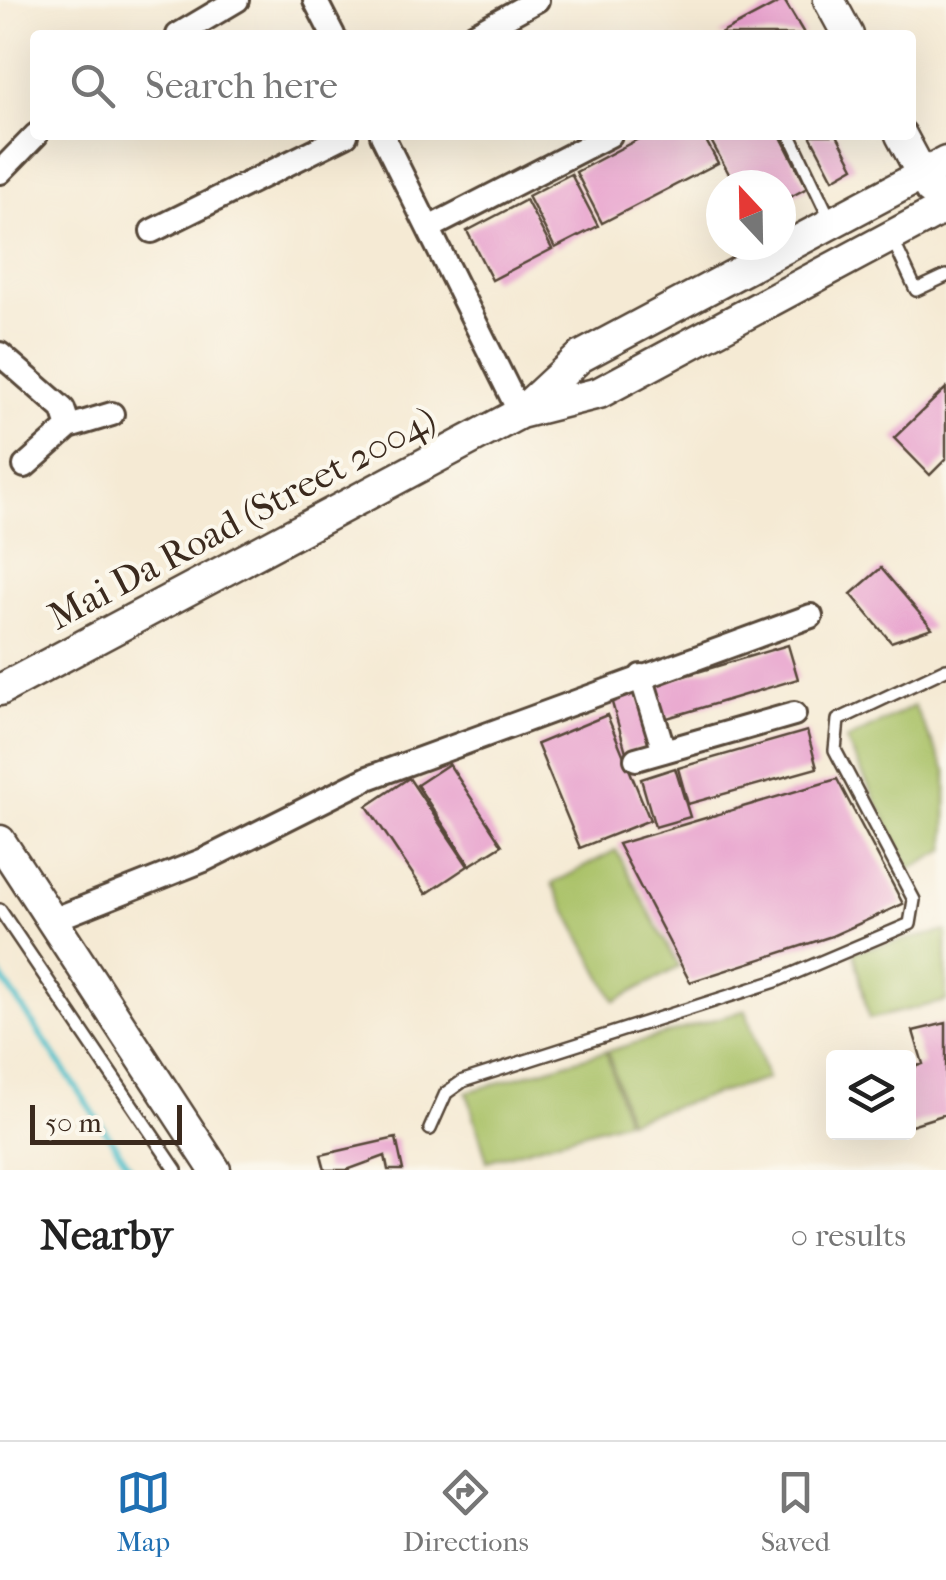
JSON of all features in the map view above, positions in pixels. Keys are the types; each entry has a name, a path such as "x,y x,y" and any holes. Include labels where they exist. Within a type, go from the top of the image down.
{"main road":[{"path":"829,0 845,30"},
{"path":"907,140 934,168 944,212"},
{"name":"Mai Da Road (Street 2004)","path":"520,413 580,357 934,168"},
{"name":"Mai Da Road (Street 2004)","path":"2,686 520,413 599,392 944,212"},
{"path":"0,841 215,1170"}],"street":[{"path":"186,30 237,0"},
{"path":"316,0 331,30"},
{"path":"482,30 537,0"},
{"path":"0,172 31,140"},
{"path":"152,231 336,140"},
{"path":"385,140 520,413"},
{"path":"429,228 600,140"},
{"path":"0,354 63,409 69,427"},
{"path":"25,466 69,427 112,414"},
{"path":"50,921 204,860 368,778 811,616"},
{"path":"642,676 664,751"},
{"path":"636,758 794,714"}],"lane":[{"path":"792,140 831,223"},
{"path":"892,236 916,290 946,276"},
{"path":"430,1129 446,1093 463,1082 776,981 910,924 914,900 836,750 834,729 838,720 946,669"},
{"path":"0,910 176,1170"}],"green space":[{"path":"914,706 946,771 946,850 910,869 846,740"},
{"path":"616,850 679,967 615,1001 552,884"},
{"path":"946,931 946,1001 869,1019 854,951"},
{"path":"746,1010 767,1079 628,1120 608,1051"},
{"path":"606,1051 626,1120 487,1161 467,1092"}],"building":[{"path":"784,0 802,30 727,30"},
{"path":"637,140 706,140 718,163 602,223 576,172"},
{"path":"711,140 783,140 807,188 796,194 796,170 727,170"},
{"path":"813,140 840,140 854,167 833,179"},
{"path":"571,174 598,226 555,248 528,196"},
{"path":"526,200 552,249 492,280 467,231"},
{"path":"946,388 946,459 930,475 894,438"},
{"path":"881,568 932,628 891,642 851,594"},
{"path":"788,645 798,679 664,719 654,685"},
{"path":"638,691 653,744 626,752 611,699"},
{"path":"607,715 650,820 580,848 537,744"},
{"path":"807,731 817,768 688,804 678,768"},
{"path":"449,764 502,845 470,865 417,785"},
{"path":"675,768 690,817 655,827 641,779"},
{"path":"409,778 468,866 426,894 367,806"},
{"path":"837,779 903,904 832,936 690,982 618,844"},
{"path":"946,1023 946,1114 916,1123 916,1066 923,1064 913,1031"},
{"path":"396,1138 403,1170 388,1170 385,1156 347,1170 325,1170 321,1155"}],"waterway":[{"path":"0,975 132,1170"}]}
